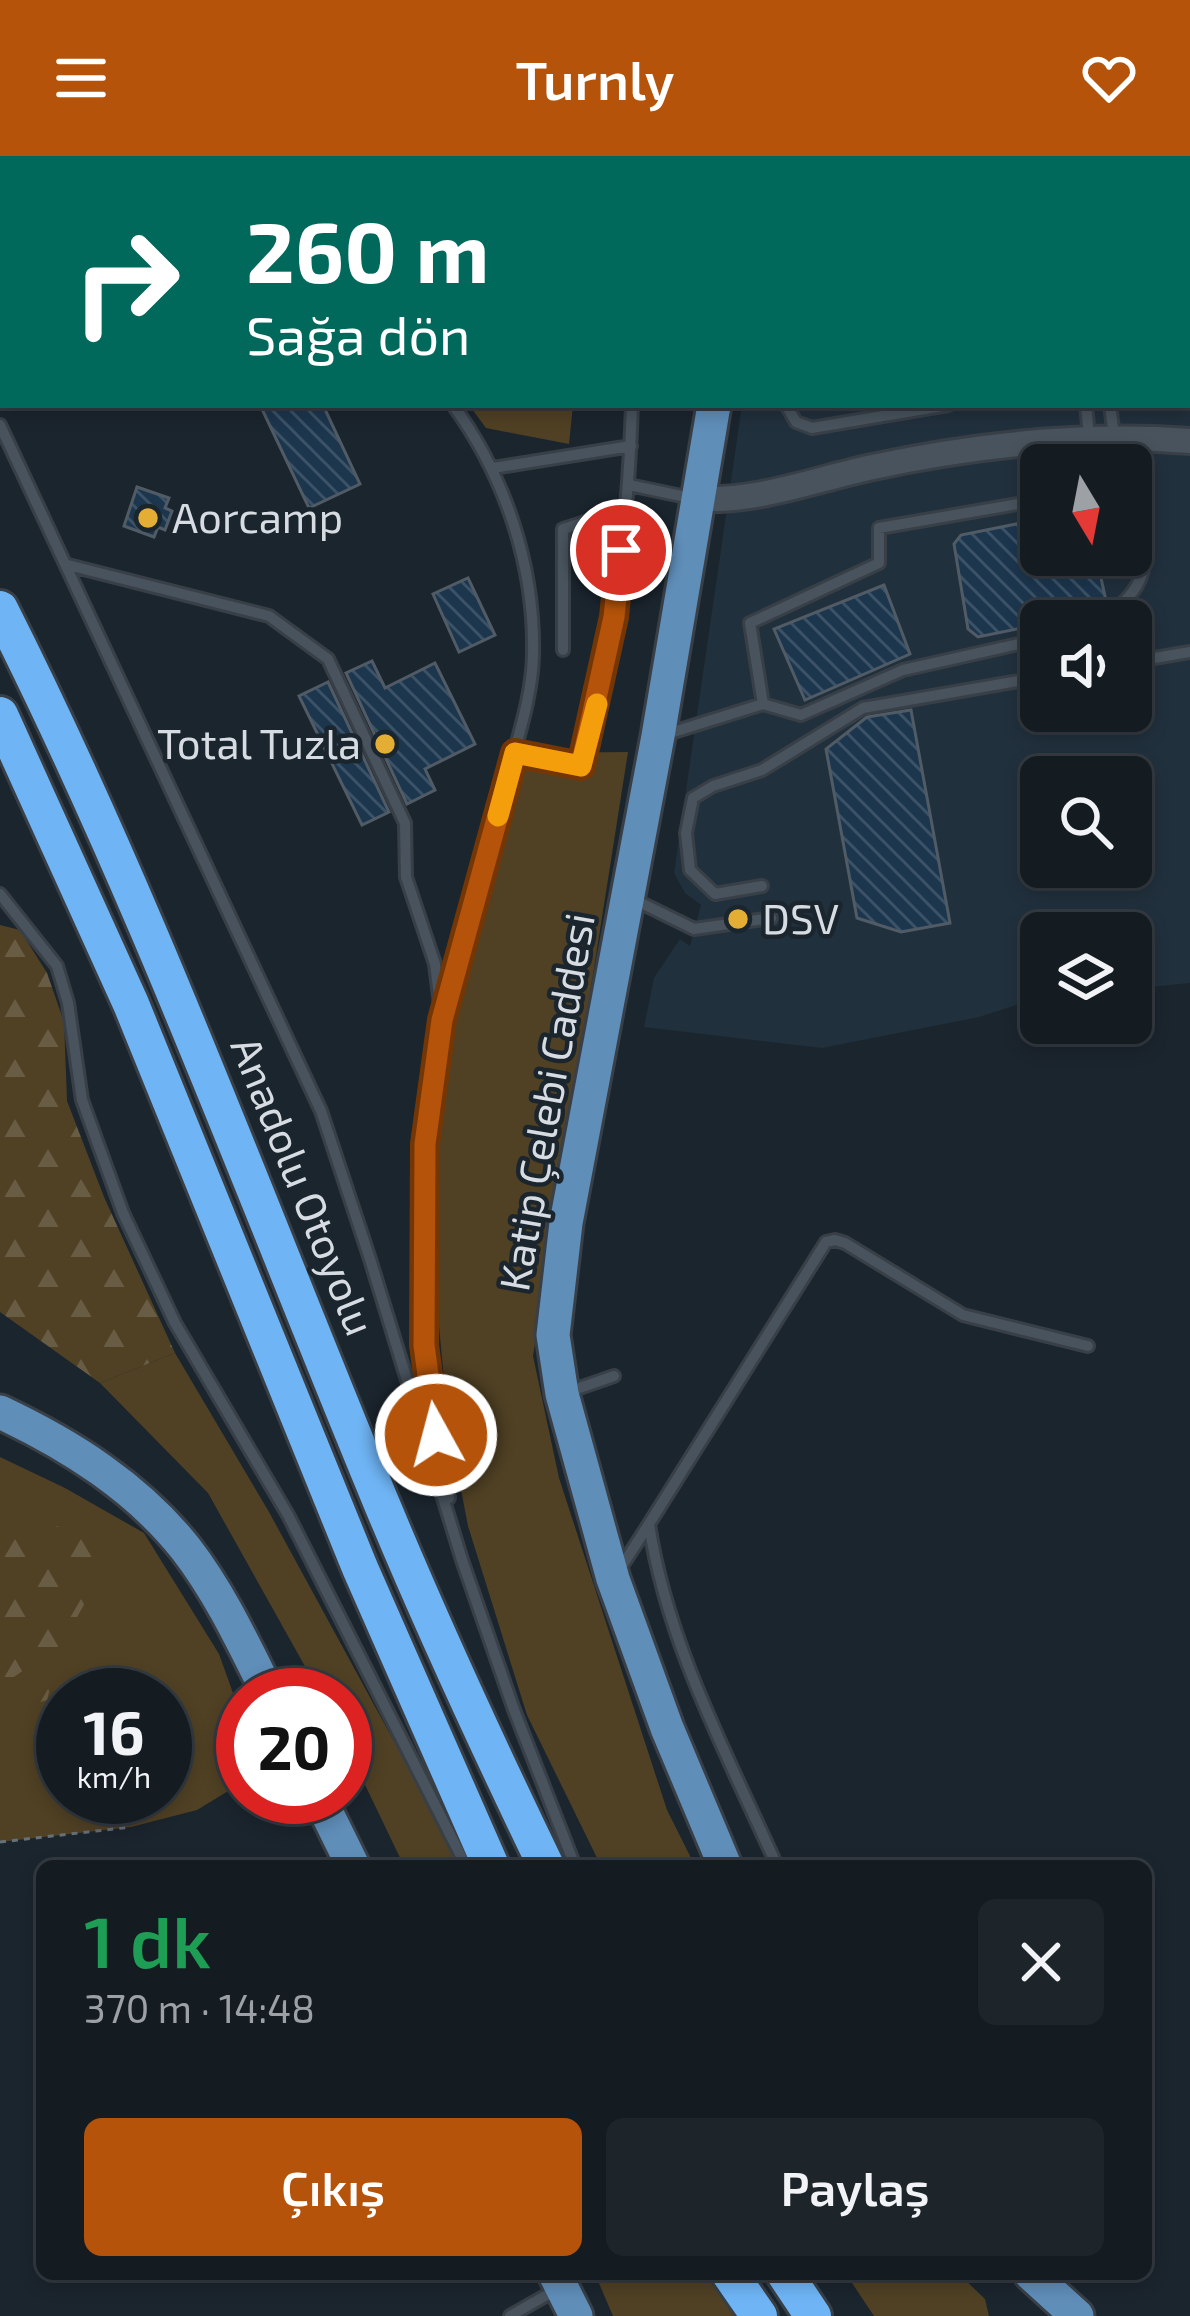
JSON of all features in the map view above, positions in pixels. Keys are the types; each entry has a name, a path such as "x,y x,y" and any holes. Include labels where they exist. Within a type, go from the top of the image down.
{"highway":[{"name":"Anadolu Otoyolu","path":"0,609 52,712 167,972 389,1522 454,1674 543,1860"},
{"path":"0,715 131,1004 360,1568 488,1860"},
{"path":"734,2280 759,2316"},
{"path":"789,2280 813,2316"}],"main road":[{"name":"Katip Çelebi Caddesi","path":"713,408 658,736 566,1223 554,1335 562,1394 614,1580 667,1728 722,1860"},
{"path":"0,1412 71,1447 121,1485 185,1548 255,1668"},
{"path":"332,1824 350,1860"},
{"path":"1038,2280 1077,2316"}],"street":[{"path":"697,499 746,499 976,446 1190,441"}],"lane":[{"path":"455,408 493,468 514,523 533,656 523,728 442,1020 425,1144 424,1345 436,1435 462,1560"},
{"path":"515,753 581,766 614,617 629,485 632,408"},
{"path":"788,408 796,422 812,428 930,408"},
{"path":"1087,408 1101,440"},
{"path":"1101,440 1109,408"},
{"path":"0,425 321,1112 462,1560 573,1860"},
{"path":"493,468 631,446"},
{"path":"629,485 697,499"},
{"path":"763,704 750,623 879,563 879,528 1020,504"},
{"path":"563,650 563,529 625,518"},
{"path":"68,565 269,616 328,659 405,823 406,877 435,964 442,1020"},
{"path":"1126,600 1143,576"},
{"path":"658,736 763,704 801,715 903,670 1020,644"},
{"path":"1152,658 1190,652"},
{"path":"762,886 716,894 689,870 686,832 693,798 762,770 863,708 1020,681"},
{"path":"0,894 57,966 68,1003 82,1100 124,1213 175,1323 288,1515 463,1860"},
{"path":"628,896 694,929 771,918"},
{"path":"614,1580 826,1242 845,1243 963,1315 1088,1346"},
{"path":"562,1394 614,1376"},
{"path":"649,1524 658,1580 682,1649 774,1860"},
{"path":"509,2316 564,2292"}],"path":[{"path":"0,1842 130,1827"}],"shaded area":[{"path":"742,408 1190,408 1190,983 1152,987 1152,912 1020,912 1020,1004 979,1017 822,1048 644,1027 654,978 680,939 690,946 701,905 685,893 674,873"}],"green space":[{"path":"471,408 573,408 569,444 486,428"},
{"path":"628,752 533,1356 559,1478 667,1810 692,1860 598,1860 527,1715 468,1526 448,1422 438,1315 436,1112 460,996 526,753"},
{"path":"0,925 20,930 47,973 64,1022 67,1101 104,1197 175,1353 100,1383 0,1312"},
{"path":"175,1353 354,1668 306,1668 208,1493 100,1383"},
{"path":"0,1457 144,1533 224,1668 216,1668 216,1798 192,1811 192,1668 36,1668 36,1824 143,1824 0,1842"},
{"path":"89,1517 104,1569 62,1644 5,1683 36,1681 36,1704 0,1715 0,1543"},
{"path":"372,1701 459,1860 401,1860 372,1799"},
{"path":"598,2280 712,2280 734,2316 613,2316"},
{"path":"850,2280 965,2280 985,2299 989,2316 874,2316"}],"building":[{"path":"261,408 324,408 360,484 309,508"},
{"name":"Aorcamp","path":"137,487 169,498 165,508 172,511 165,530 158,527 154,537 124,526"},
{"path":"1020,523 1020,576 1101,576 1106,600 1020,600 1020,628 978,637 968,629 954,544 961,535"},
{"path":"468,578 495,635 459,652 433,594"},
{"path":"884,585 910,654 805,700 774,629"},
{"path":"372,661 385,688 435,663 475,744 425,769 435,790 407,804 346,673"},
{"path":"328,682 389,812 362,825 299,696"},
{"path":"911,710 950,923 901,932 857,918 826,749 867,717"}],"slow traffic":[{"path":"498,816 515,753 581,766 597,704"}],"place":[{"name":"Aorcamp","path":"148,518"},
{"name":"Total Tuzla","path":"385,744"},
{"name":"DSV","path":"738,919"}],"route":[{"path":"436,1435 424,1345 424,1183 442,1020 515,753 581,766 614,617 621,550"}]}
